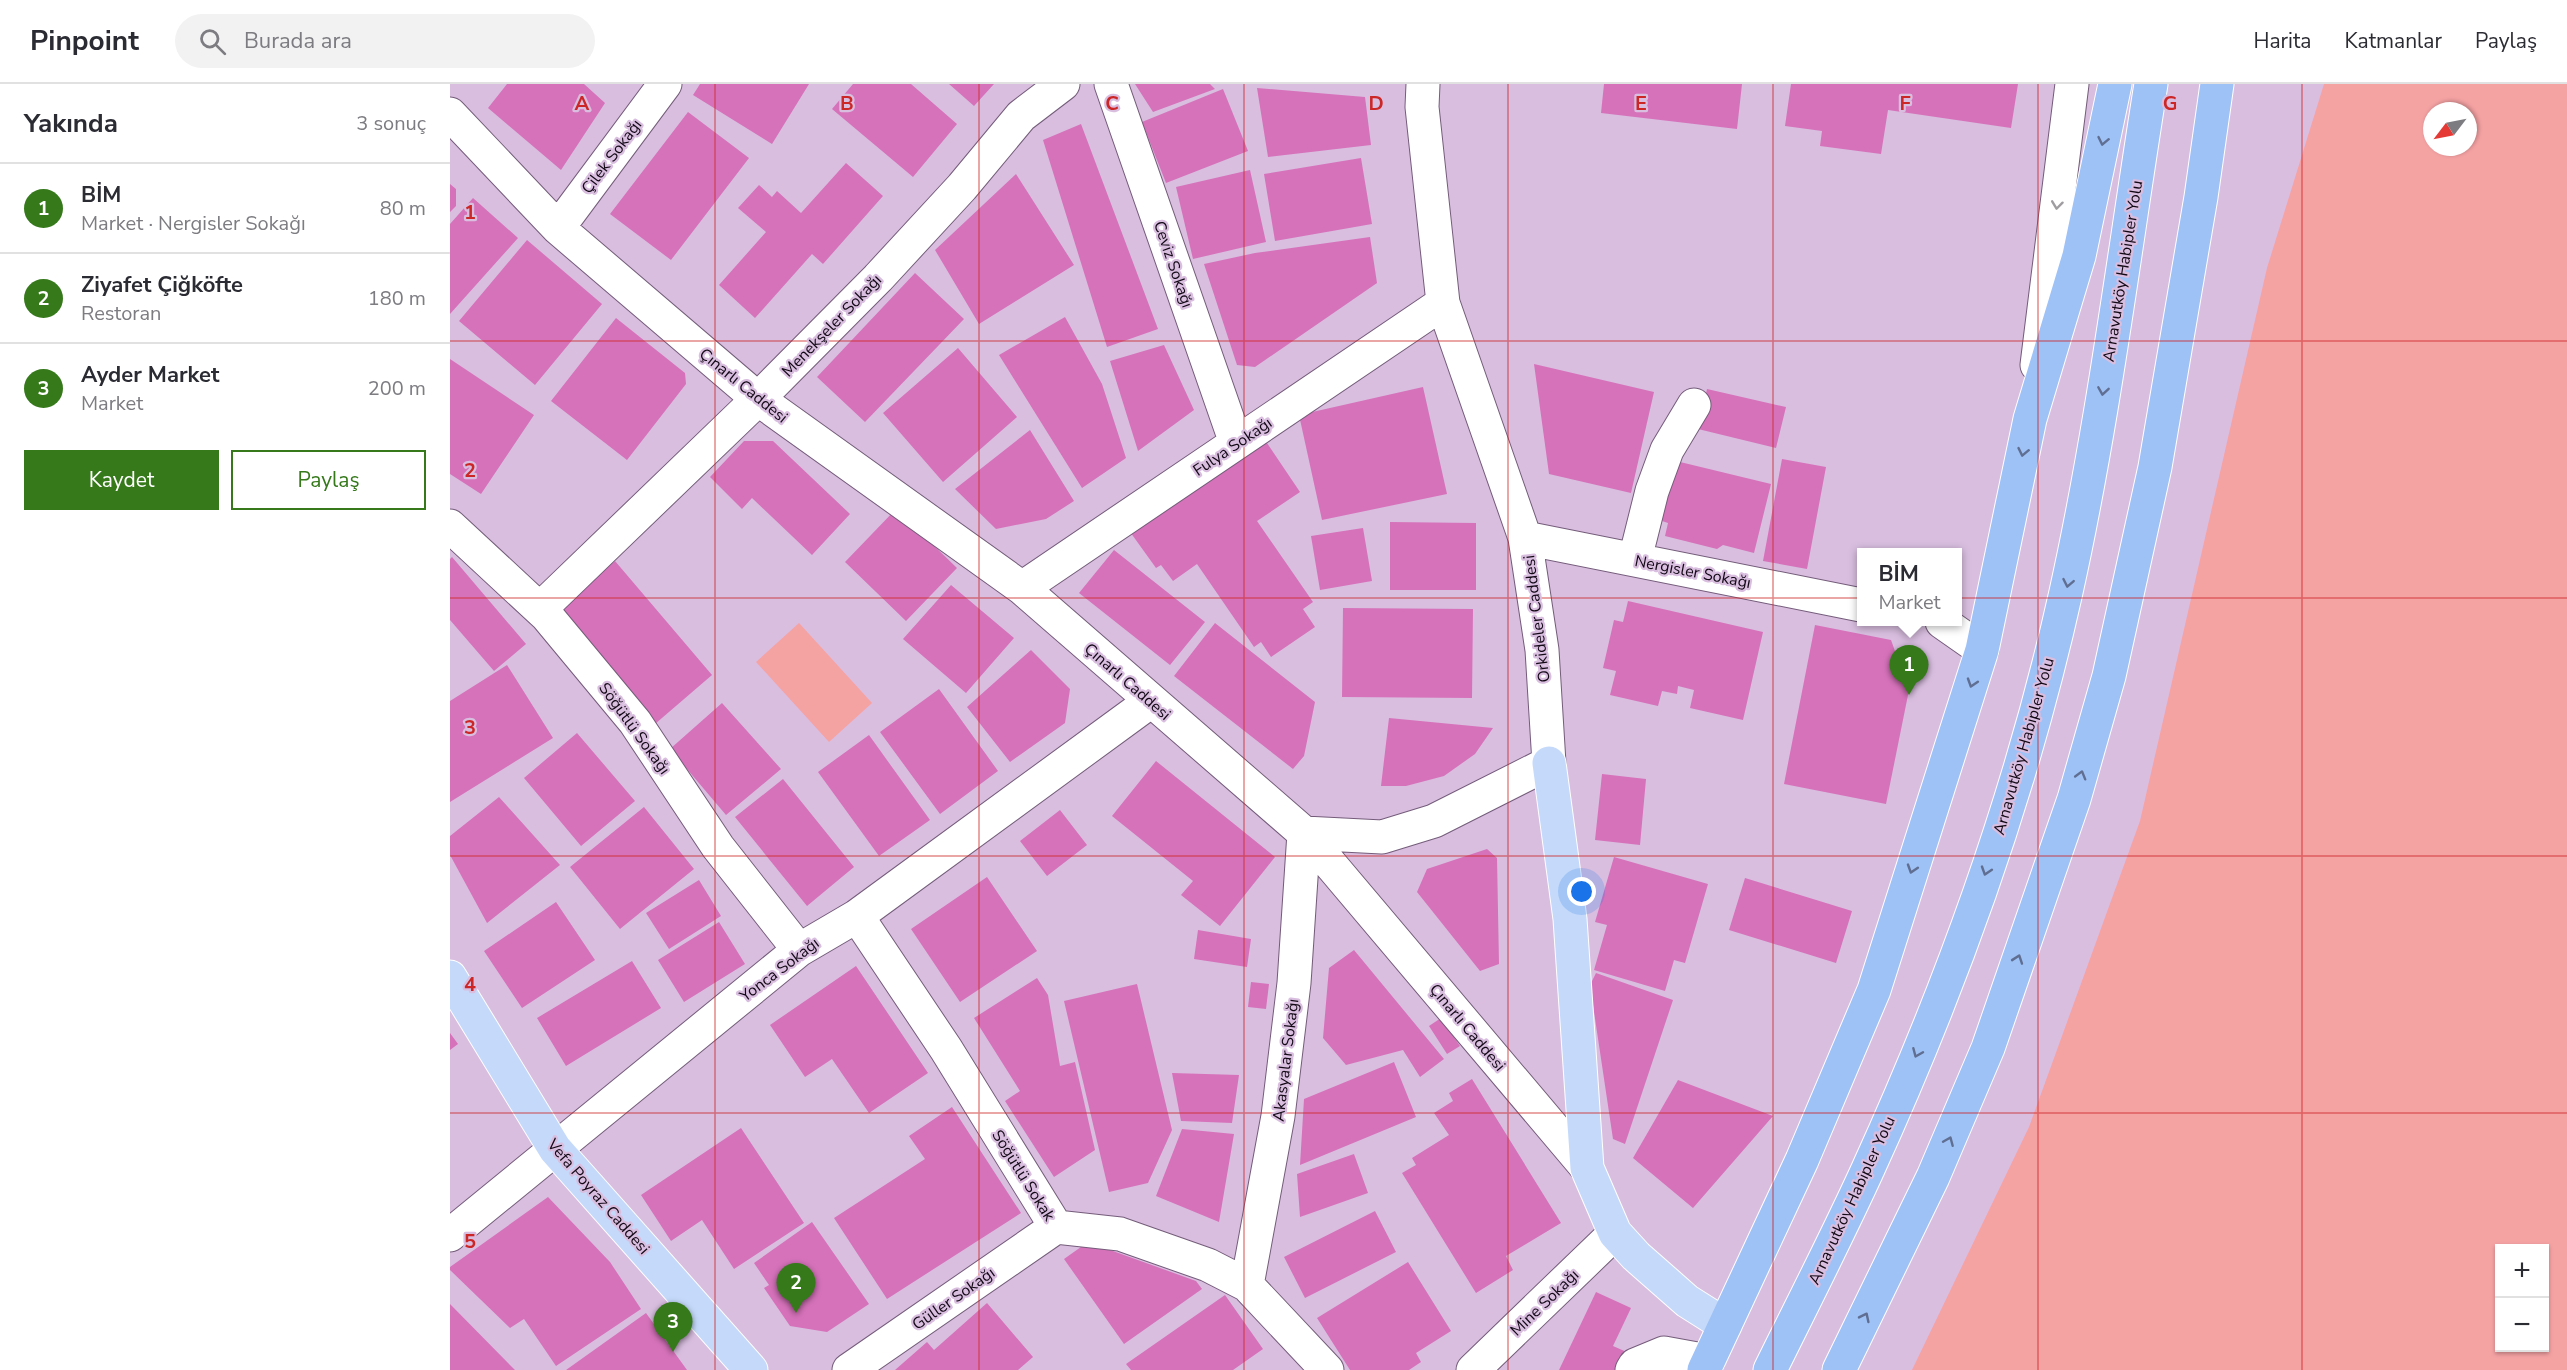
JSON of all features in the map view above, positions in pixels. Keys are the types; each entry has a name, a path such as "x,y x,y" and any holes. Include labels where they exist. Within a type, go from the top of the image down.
{"highway":[{"path":"1706,1366 1802,1160 1874,990 1982,650 2030,419 2079,256 2115,84"},
{"name":"Arnavutköy Habipler Yolu","path":"1770,1370 1869,1169 1924,1035 1968,925 2031,726 2065,594 2091,462 2151,84"},
{"path":"1839,1370 1934,1177 1988,1047 2074,799 2109,676 2155,467 2201,197 2217,84"}],"main road":[{"name":"Orkideler Caddesi","path":"1549,763 1570,919 1587,1168"},
{"name":"Vefa Poyraz Caddesi","path":"450,977 555,1149 751,1370"},
{"name":"Çınarlı Caddesi","path":"1587,1168 1615,1233 1636,1256 1687,1301 1725,1325"}],"street":[{"name":"Çilek Sokağı","path":"558,228 665,84"},
{"name":"Menekşeler Sokağı","path":"540,609 758,399 878,278 962,187 1021,116 1063,84"},
{"name":"Ceviz Sokağı","path":"1111,84 1236,443"},
{"name":"Orkideler Caddesi","path":"1423,84 1422,107 1443,303 1525,538 1542,650 1549,763"},
{"path":"2030,419 2072,84"},
{"name":"Çınarlı Caddesi","path":"450,114 558,228 758,399 1022,588 1304,833 1587,1168"},
{"name":"Fulya Sokağı","path":"1022,588 1443,303"},
{"path":"1635,559 1652,491 1667,450 1694,405"},
{"name":"Söğütlü Sokağı","path":"450,526 540,609 635,722 718,847 799,950"},
{"name":"Nergisler Sokağı","path":"1525,538 1857,604"},
{"path":"1949,626 1982,650"},
{"name":"Yonca Sokağı","path":"450,1235 799,950 857,916 1151,701"},
{"path":"1304,833 1382,837 1434,821 1549,763"},
{"name":"Akasyalar Sokağı","path":"1247,1285 1278,1116 1294,983 1304,833"},
{"name":"Söğütlü Sokak","path":"857,916 946,1049 1056,1227 1120,1234 1208,1265 1247,1285 1327,1370"},
{"name":"Güller Sokağı","path":"849,1370 1056,1227"},
{"name":"Mine Sokağı","path":"1473,1370 1615,1233"},
{"path":"1632,1370 1635,1365 1665,1353 1706,1366"}],"shaded area":[{"path":"2324,84 2567,84 2567,1370 1912,1370 2029,1127 2140,821 2267,268"},
{"path":"799,623 872,703 829,742 756,662"}],"building":[{"path":"507,84 584,84 605,103 561,170 488,108"},
{"path":"700,84 809,84 772,144 693,95"},
{"path":"853,84 911,84 957,124 913,177 832,109"},
{"path":"949,84 994,84 974,106"},
{"path":"1135,84 1210,84 1215,89 1153,112"},
{"path":"1604,84 1742,84 1737,129 1601,113"},
{"path":"1791,84 2018,84 2011,128 1888,110 1881,154 1820,146 1822,131 1785,126"},
{"path":"1257,88 1365,97 1371,145 1268,157"},
{"path":"1223,89 1248,151 1166,183 1142,122"},
{"path":"688,112 749,158 671,260 610,214"},
{"path":"1081,124 1158,329 1107,347 1043,140"},
{"path":"1361,158 1372,224 1275,241 1264,174"},
{"path":"846,163 883,196 823,264 812,254 755,318 719,285 766,232 738,208 759,185 772,197 777,191 801,213"},
{"path":"1250,170 1266,242 1193,259 1176,187"},
{"path":"1016,174 1074,265 979,324 935,250"},
{"path":"450,184 456,189 456,206 450,212"},
{"path":"473,198 518,238 450,314 450,224"},
{"path":"1370,237 1377,283 1255,367 1237,365 1204,264 1255,253"},
{"path":"527,240 602,304 535,385 459,321"},
{"path":"915,273 964,319 865,422 817,377"},
{"path":"1065,317 1102,384 1126,458 1082,488 999,355"},
{"path":"616,318 685,373 686,384 627,460 551,401"},
{"path":"1164,345 1194,410 1138,451 1110,361"},
{"path":"958,348 1017,417 943,482 883,413"},
{"path":"450,359 534,415 481,494 450,474"},
{"path":"1534,364 1654,392 1631,493 1549,474"},
{"path":"1423,387 1447,494 1322,520 1299,415"},
{"path":"1707,389 1786,407 1776,448 1698,429"},
{"path":"1030,430 1074,501 1046,519 996,529 955,489"},
{"path":"1263,437 1300,492 1257,521 1313,602 1303,609 1315,627 1271,657 1261,642 1254,647 1197,564 1173,581 1161,565 1156,568 1128,529"},
{"path":"744,441 773,441 850,514 812,555 752,498 742,509 710,477"},
{"path":"1782,459 1826,467 1807,569 1763,561"},
{"path":"1676,461 1771,484 1754,553 1723,545 1717,549 1665,536 1668,523 1662,521"},
{"path":"896,509 957,568 906,621 845,562"},
{"path":"1390,522 1476,523 1476,590 1390,590"},
{"path":"1363,528 1372,581 1320,590 1311,536"},
{"path":"1114,550 1205,622 1170,665 1079,593"},
{"path":"452,557 526,644 494,671 450,620 450,559"},
{"path":"615,561 712,675 655,724 558,610"},
{"path":"951,585 1014,638 966,693 903,639"},
{"path":"1628,601 1763,632 1743,720 1690,708 1694,690 1678,686 1677,694 1662,691 1658,706 1610,695 1616,671 1603,668 1614,620 1623,622"},
{"path":"1343,608 1473,609 1472,698 1342,697"},
{"path":"1215,623 1315,702 1304,756 1293,769 1174,676"},
{"path":"1815,625 1891,640 1909,690 1886,804 1784,784"},
{"path":"1031,650 1070,689 1065,723 1010,762 967,707"},
{"path":"507,665 553,738 450,802 450,701"},
{"path":"939,689 998,771 940,814 880,732"},
{"path":"722,703 781,769 726,815 670,749"},
{"path":"1389,718 1493,728 1475,754 1444,776 1406,786 1381,786"},
{"path":"577,733 635,801 581,846 524,778"},
{"path":"869,735 930,820 879,856 818,772"},
{"path":"1156,761 1275,857 1220,926 1181,895 1193,881 1112,816"},
{"path":"1602,774 1646,779 1640,845 1595,840"},
{"path":"783,779 854,867 807,906 735,817"},
{"path":"499,797 560,865 487,923 450,855 450,836"},
{"path":"644,807 694,869 620,929 570,867"},
{"path":"1060,810 1087,845 1047,876 1020,841"},
{"path":"1487,849 1497,858 1499,964 1480,971 1417,892 1427,869"},
{"path":"1614,857 1708,884 1685,963 1674,960 1665,991 1594,970 1607,925 1595,922"},
{"path":"987,877 1037,951 960,1002 911,929"},
{"path":"1745,878 1852,911 1836,963 1729,930"},
{"path":"699,880 721,916 669,949 646,913"},
{"path":"556,902 595,960 522,1008 484,951"},
{"path":"719,922 745,964 684,1002 658,960"},
{"path":"1198,930 1251,939 1247,967 1194,959"},
{"path":"1354,950 1444,1059 1420,1077 1403,1050 1346,1065 1323,1038 1329,968"},
{"path":"632,961 661,1008 566,1066 537,1018"},
{"path":"856,966 928,1073 869,1113 832,1059 805,1077 770,1025"},
{"path":"1596,973 1673,1000 1625,1144 1613,1139 1590,985"},
{"path":"1037,978 1048,995 1060,1066 1075,1062 1095,1150 1054,1177 1005,1101 1020,1091 974,1018"},
{"path":"1251,982 1269,984 1266,1009 1248,1007"},
{"path":"1137,984 1172,1130 1148,1183 1109,1192 1064,1001"},
{"path":"1441,1018 1460,1046 1447,1054 1429,1026"},
{"path":"450,1033 458,1044 450,1050"},
{"path":"1394,1062 1416,1117 1300,1165 1304,1099"},
{"path":"1172,1073 1239,1075 1232,1123 1181,1121"},
{"path":"1472,1079 1561,1223 1506,1256 1513,1270 1476,1293 1402,1173 1416,1165 1412,1158 1449,1135 1434,1113 1453,1101 1449,1093"},
{"path":"1678,1080 1773,1116 1693,1208 1633,1158"},
{"path":"952,1107 1021,1213 887,1299 834,1218 925,1159 909,1136"},
{"path":"741,1128 804,1223 734,1269 702,1220 671,1241 641,1195"},
{"path":"1182,1129 1234,1134 1219,1222 1156,1196"},
{"path":"1354,1154 1368,1193 1300,1217 1297,1174"},
{"path":"548,1197 610,1262 641,1309 556,1366 524,1319 510,1328 450,1270 450,1267"},
{"path":"1375,1211 1396,1252 1305,1298 1284,1257"},
{"path":"812,1222 869,1304 827,1332 790,1326 764,1288 769,1285 754,1263"},
{"path":"1088,1242 1196,1281 1202,1289 1124,1344 1064,1259"},
{"path":"1408,1262 1451,1331 1416,1353 1421,1362 1409,1370 1350,1370 1317,1318"},
{"path":"1596,1292 1631,1308 1613,1346 1654,1364 1651,1370 1559,1370"},
{"path":"1225,1295 1263,1349 1233,1370 1131,1370 1126,1364"},
{"path":"987,1303 1033,1357 1018,1370 895,1370 927,1342 934,1350"},
{"path":"450,1304 515,1370 450,1370"},
{"path":"646,1313 687,1370 566,1370"}],"place":[{"name":"BİM","path":"1909,695"},
{"name":"Ziyafet Çiğköfte","path":"796,1313"},
{"name":"Ayder Market","path":"673,1352"}]}
